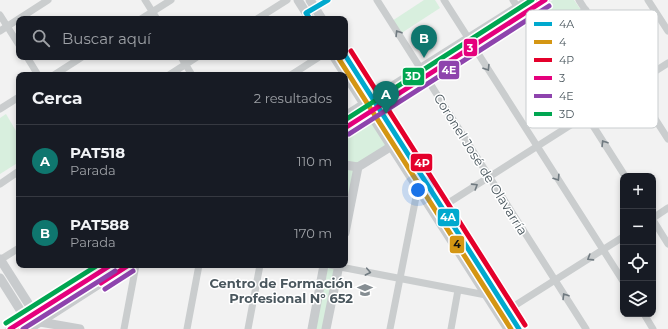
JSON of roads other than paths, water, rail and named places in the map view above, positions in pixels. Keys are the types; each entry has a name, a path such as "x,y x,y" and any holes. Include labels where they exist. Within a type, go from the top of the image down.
{"main road":[{"path":"298,0 308,16"},
{"path":"310,0 320,16"},
{"path":"348,114 529,0"},
{"path":"348,126 473,46 518,7 545,0"},
{"path":"336,60 344,72"},
{"path":"348,60 519,329"},
{"path":"348,78 508,329"},
{"path":"348,165 358,167 400,141"},
{"path":"348,218 358,167"},
{"path":"0,260 40,322 80,329"},
{"path":"10,329 107,268"},
{"path":"0,278 31,329 124,268"},
{"path":"312,329 323,268"},
{"path":"326,329 336,268"}],"street":[{"path":"23,16 48,0"},
{"path":"145,0 155,16"},
{"path":"146,16 171,0"},
{"path":"262,16 287,0"},
{"path":"308,16 315,8 328,0"},
{"name":"Coronel José de Olavarría","path":"377,0 586,329"},
{"path":"444,0 620,276"},
{"path":"579,0 586,10"},
{"path":"648,0 654,10"},
{"path":"518,7 526,20"},
{"path":"0,15 16,40"},
{"path":"658,16 668,31"},
{"path":"0,31 16,20"},
{"path":"29,60 36,72"},
{"path":"59,72 77,60"},
{"path":"183,60 190,72"},
{"path":"174,72 192,60"},
{"path":"296,72 314,60"},
{"path":"658,69 668,63"},
{"path":"0,109 16,99"},
{"path":"658,123 668,139"},
{"path":"442,207 565,128"},
{"path":"594,128 623,173"},
{"path":"0,184 16,173"},
{"path":"390,329 418,187"},
{"path":"656,217 668,208"},
{"path":"656,224 668,244"},
{"path":"499,316 620,239"},
{"path":"0,260 16,250"},
{"path":"124,329 135,268"},
{"path":"187,329 198,268"},
{"path":"248,329 259,268"},
{"path":"346,268 486,295"},
{"path":"451,329 458,290"},
{"path":"646,317 653,329"}],"waterway":[{"path":"342,60 362,93"},
{"path":"377,115 393,140"},
{"path":"432,200 466,254"}],"place":[{"name":"PAT588","path":"424,58"},
{"name":"PAT518","path":"386,114"},
{"name":"Centro de Formación Profesional N° 652","path":"365,290"}]}
